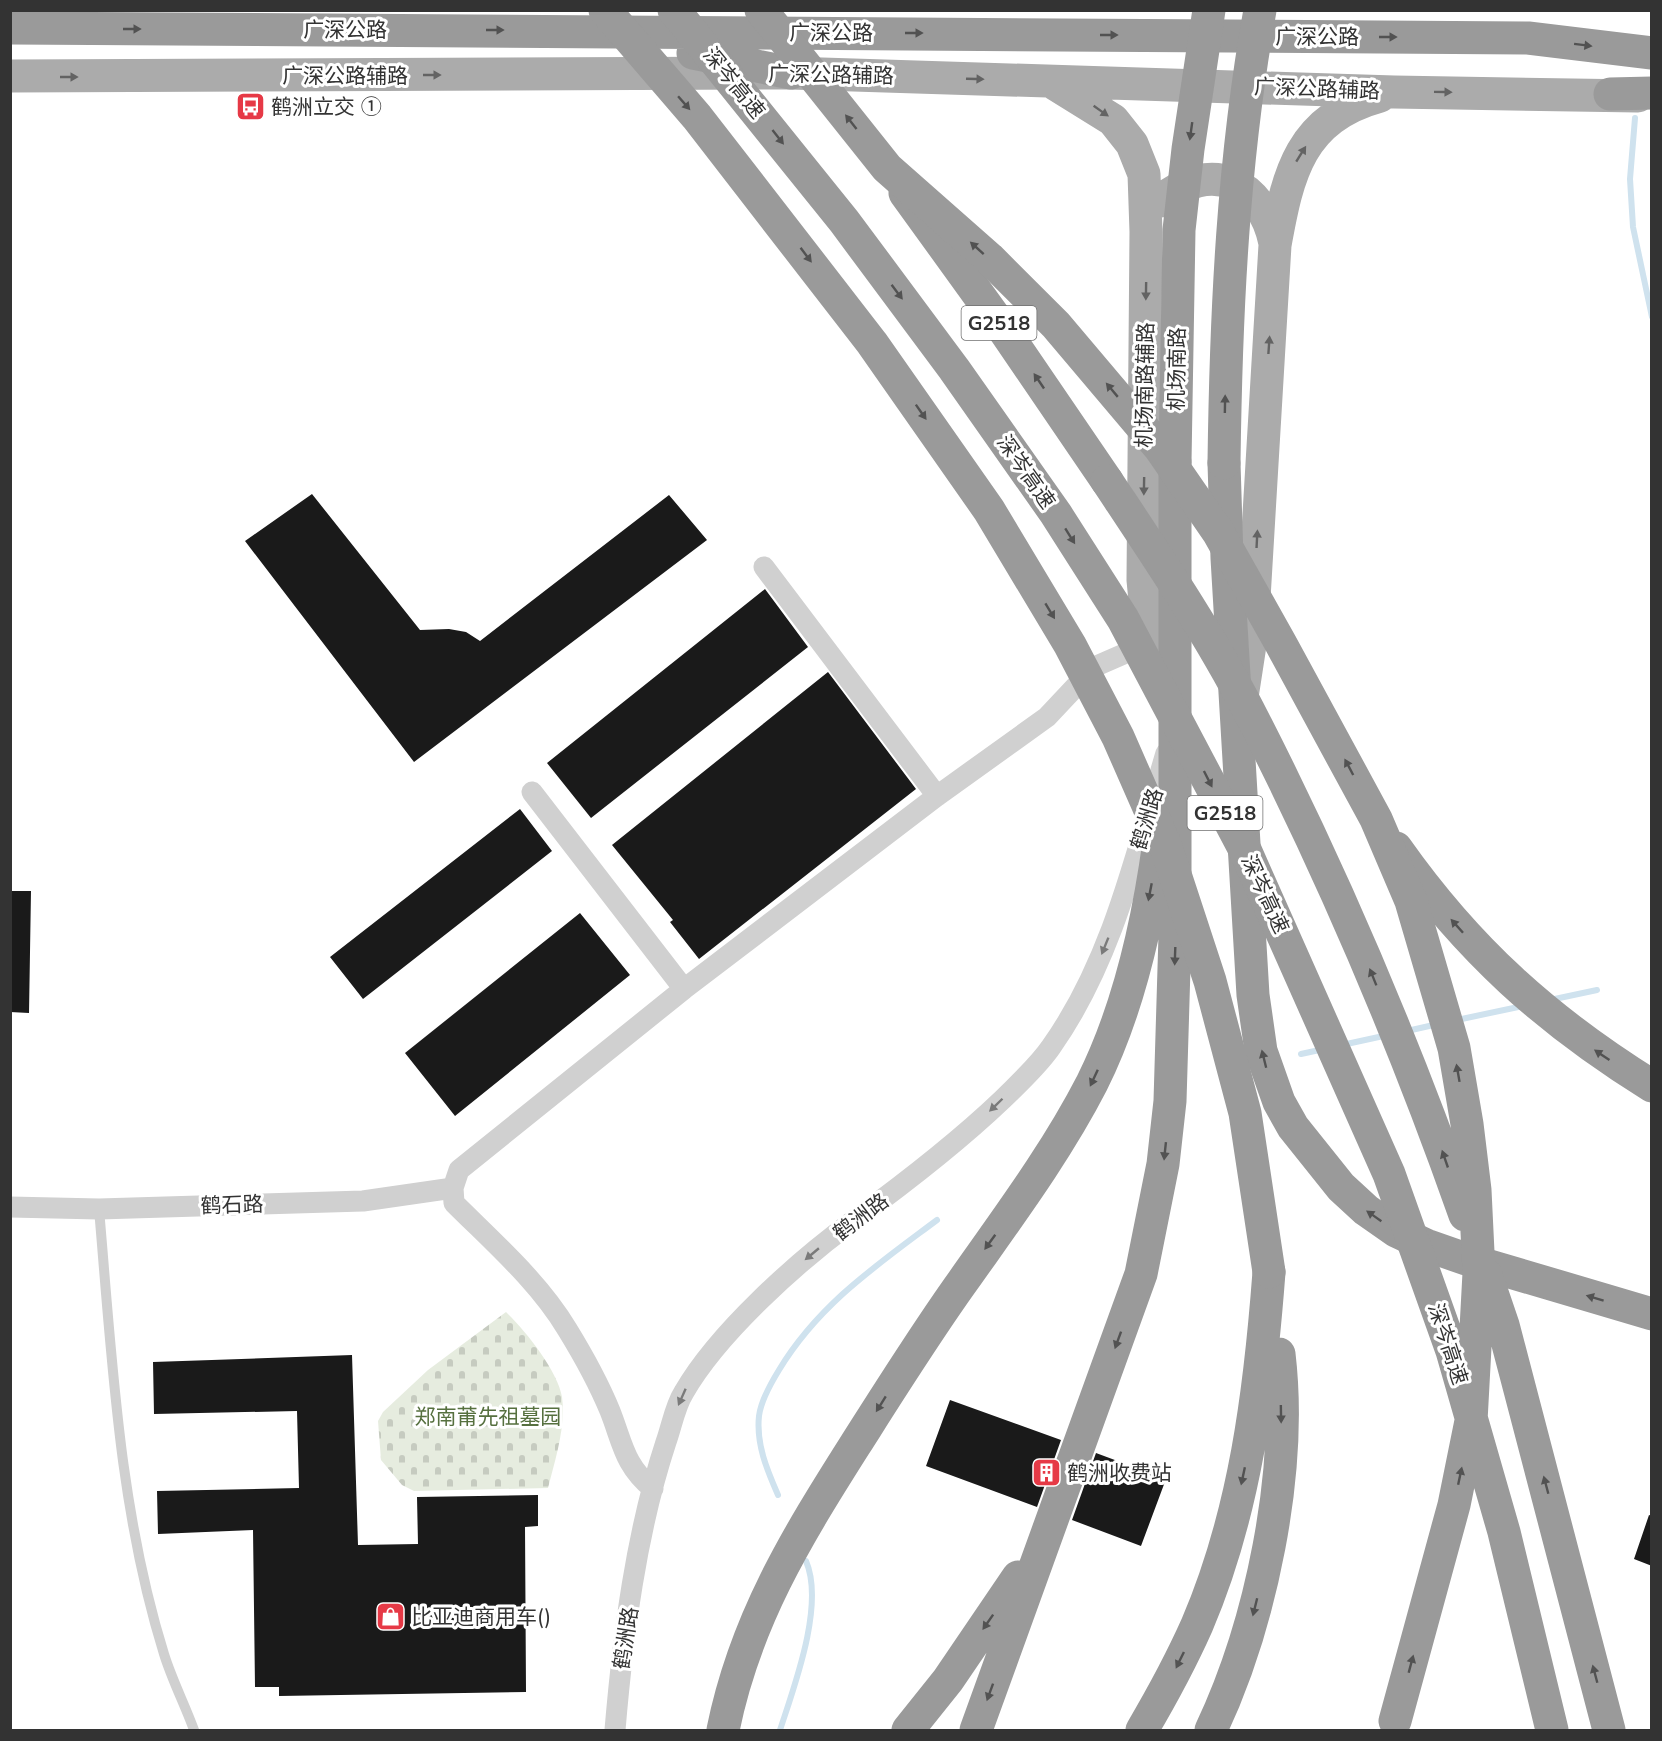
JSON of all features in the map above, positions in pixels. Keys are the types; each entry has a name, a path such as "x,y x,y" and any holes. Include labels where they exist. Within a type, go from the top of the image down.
{"highway":[{"name":"深岑高速","path":"674,10 844,221 954,369 1056,514 1123,619 1246,852 1389,1174 1452,1351 1504,1532 1552,1731"},
{"name":"G2518","path":"761,10 887,168 1004,330 1180,592 1247,708 1300,817 1383,1001 1442,1150 1503,1325 1609,1731"},
{"name":"机场南路","path":"1173,730 1179,230 1188,149 1209,10"},
{"path":"1260,10 1238,159 1226,328 1224,463 1227,558 1252,995 1268,1076 1293,1127 1341,1187 1396,1231 1466,1259 1652,1314"},
{"path":"594,21 791,73"},
{"path":"594,21 697,117 872,343 989,510 1080,665 1118,736 1165,844 1210,981 1245,1113 1280,1361 1281,1429 1276,1498 1264,1568 1247,1637 1224,1704 1211,1731"},
{"name":"广深公路","path":"10,28 594,21 1528,38 1652,53"},
{"path":"1610,94 1652,95"},
{"path":"887,168 989,258 1056,325 1160,448 1218,532 1376,819 1411,901 1454,1048 1474,1179 1479,1274 1471,1421 1454,1505 1393,1731"},
{"path":"976,1731 1141,1274 1163,1164 1170,1101 1175,935 1173,730"},
{"path":"723,1731 732,1688 749,1637 797,1537 925,1334 1036,1177 1069,1125 1092,1081 1124,1003 1140,942 1158,849 1173,730"},
{"path":"1376,819 1431,897 1476,948 1566,1029 1652,1086"},
{"path":"1142,1731 1197,1624 1220,1559 1238,1497 1258,1391 1269,1272"},
{"path":"908,1731 1004,1600 1053,1519"}],"main road":[{"name":"广深公路辅路","path":"10,76 791,73 1394,92 1610,94"},
{"name":"机场南路辅路","path":"1050,81 1113,120 1132,144 1144,174 1146,232 1143,580 1149,642 1173,730"},
{"path":"1238,723 1252,632 1275,245 1286,185 1303,150 1317,132 1357,102 1394,92"},
{"path":"1146,232 1151,216 1174,190 1206,179 1223,180 1239,186 1258,202 1271,224 1275,245"}],"street":[{"path":"764,567 937,796"},
{"path":"653,1489 636,1475 626,1459 610,1411 589,1366 566,1326 530,1280 454,1203 453,1188 459,1170 684,989 937,796 1047,717 1094,667 1149,642"},
{"name":"鹤洲路","path":"615,1731 619,1684 637,1566 653,1489 682,1395 704,1360 802,1263 979,1122 1049,1050 1084,993 1106,945 1173,730"},
{"path":"532,792 684,989"},
{"name":"鹤石路","path":"10,1207 99,1209 363,1201 453,1188"}],"lane":[{"path":"99,1209 120,1448 146,1588 164,1656 194,1731"}],"green space":[{"name":"郑南莆先祖墓园","path":"506,1312 548,1363 562,1397 561,1432 548,1488 414,1491 402,1485 381,1460 378,1421 383,1412 428,1370"}],"building":[{"path":"312,494 420,630 449,629 466,632 480,641 669,495 707,540 414,762 245,541"},
{"path":"765,589 808,647 591,818 547,763"},
{"path":"828,672 916,789 699,959 670,922 673,920 612,845"},
{"path":"520,809 552,851 363,999 330,957"},
{"path":"10,891 31,891 29,1013 10,1012"},
{"path":"580,913 630,975 455,1116 405,1053"},
{"path":"352,1355 358,1545 418,1544 417,1497 538,1495 538,1526 525,1527 526,1692 279,1696 279,1687 255,1687 253,1530 158,1534 157,1491 299,1488 297,1411 154,1414 153,1362"},
{"path":"950,1400 1061,1440 1037,1507 926,1466"},
{"path":"1096,1453 1166,1479 1141,1546 1072,1520"},
{"path":"1649,1515 1652,1516 1652,1566 1634,1559"}],"waterway":[{"path":"1635,118 1630,179 1633,227 1652,317"},
{"path":"1550,1000 1597,990"},
{"path":"1457,1020 1523,1006"},
{"path":"1407,1031 1438,1024"},
{"path":"1342,1045 1388,1035"},
{"path":"1301,1054 1324,1049"},
{"path":"778,1495 763,1457 759,1437 759,1416 773,1380 795,1346 831,1305 871,1270 937,1220"},
{"path":"780,1730 799,1669 810,1622 811,1579 806,1561"}],"place":[{"name":"鹤洲立交 ①","path":"250,107"},
{"name":"鹤洲收费站","path":"1046,1473"},
{"name":"比亚迪商用车()","path":"390,1617"}]}
